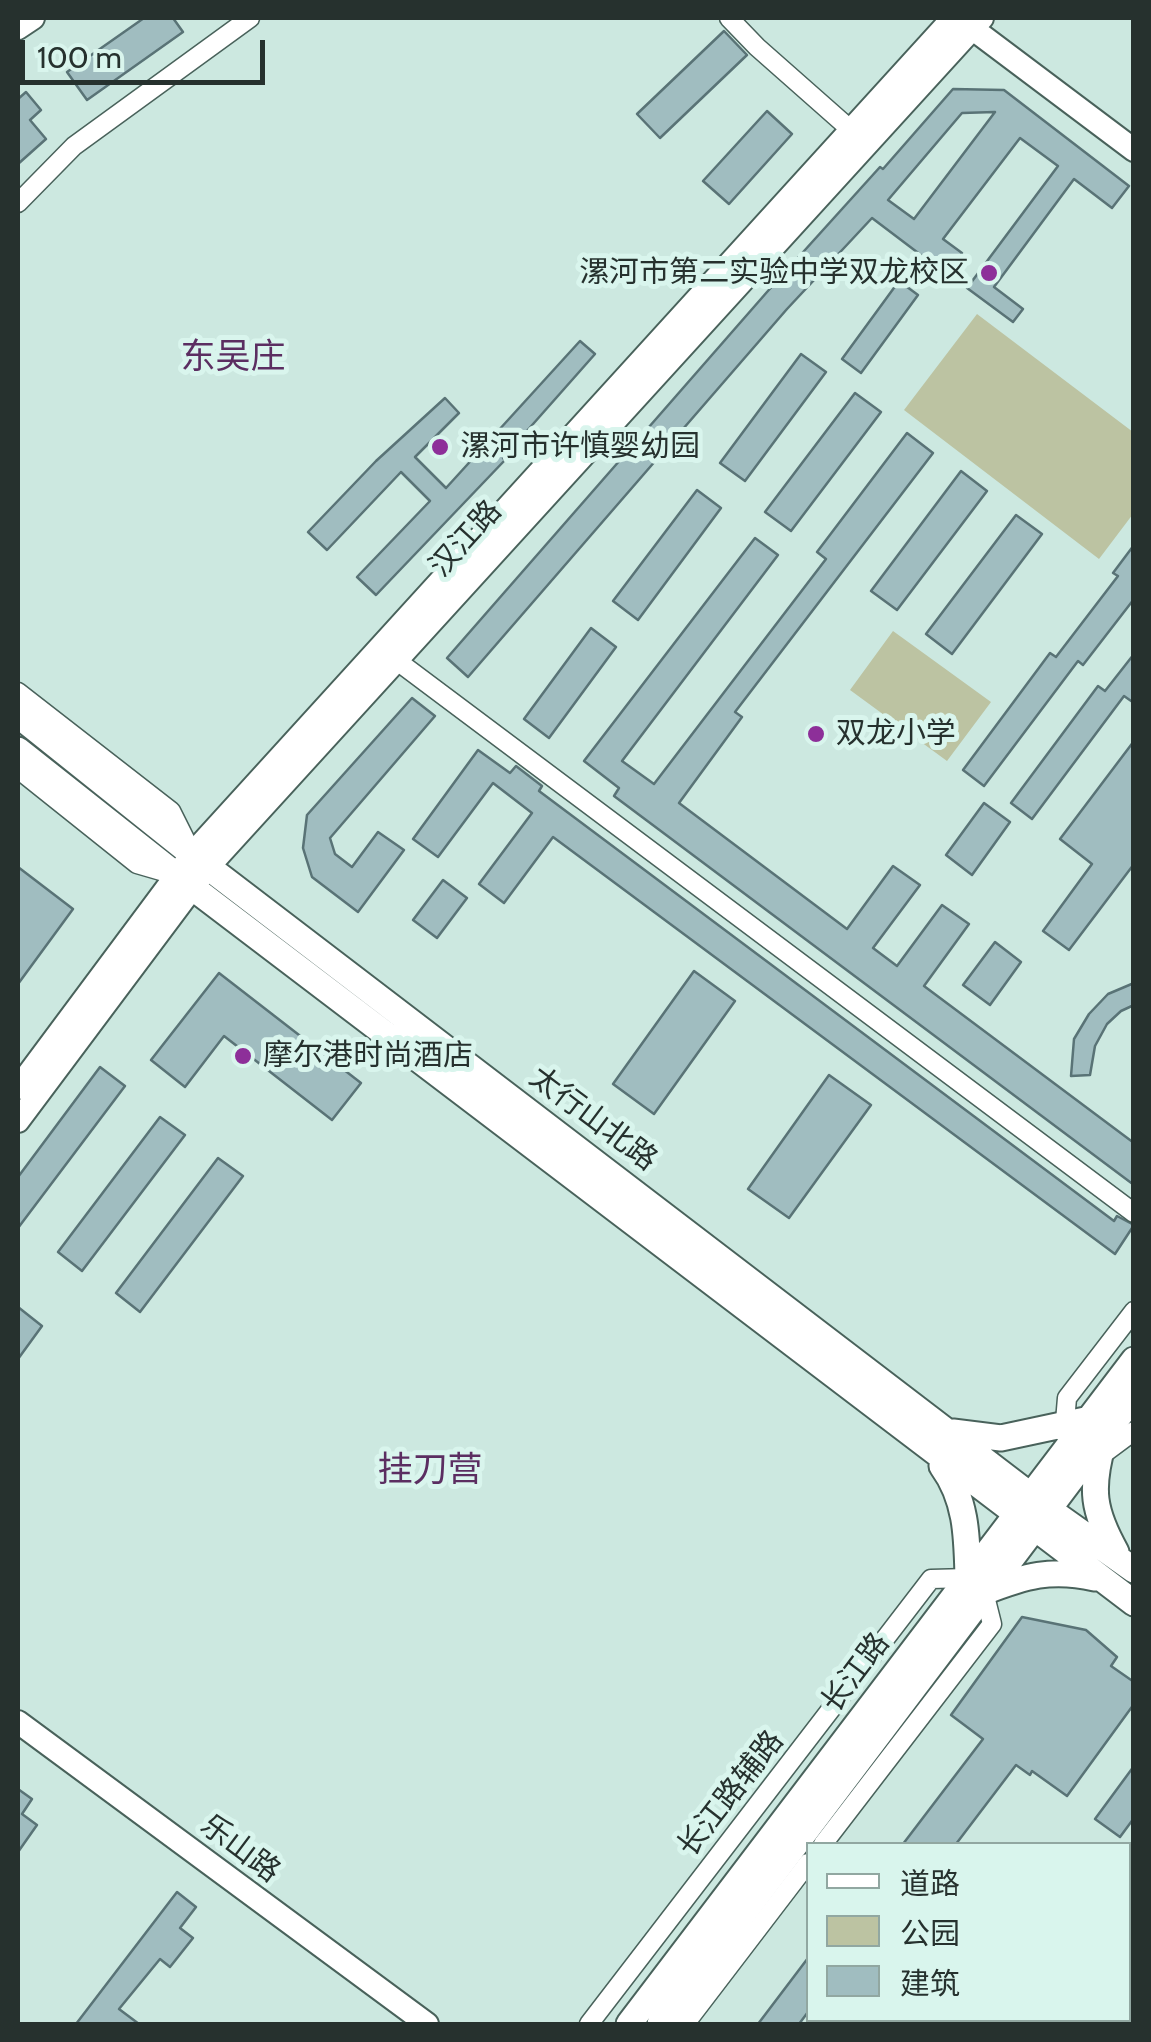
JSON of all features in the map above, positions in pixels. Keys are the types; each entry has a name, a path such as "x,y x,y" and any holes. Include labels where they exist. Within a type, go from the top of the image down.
{"main road":[{"name":"太行山北路","path":"18,715 192,871 930,1450 1120,1571 1134,1603"},
{"name":"太行山北路","path":"18,750 192,871 948,1431 1032,1512"},
{"name":"长江路","path":"1088,1445 1134,1360"},
{"name":"长江路","path":"629,2024 1032,1512 1134,1396"},
{"path":"930,1450 955,1484 966,1521 976,1585 1066,1571 1120,1571 1098,1519 1088,1445 1064,1424 1000,1438 948,1431"},
{"name":"长江路","path":"660,2024 976,1585"}],"street":[{"path":"18,28 33,18"},
{"path":"18,203 74,146 250,18"},
{"path":"729,18 851,130"},
{"path":"966,20 1134,150"},
{"name":"汉江路","path":"18,1088 192,871 851,130 966,20"},
{"name":"汉江路","path":"18,1121 192,871 396,660 966,20"},
{"path":"396,660 1134,1212"},
{"path":"18,692 170,811 192,871 138,864 18,770"},
{"path":"1064,1424 1067,1398 1134,1310"},
{"path":"1088,1445 1134,1432"},
{"name":"长江路辅路","path":"589,2024 931,1580 976,1585"},
{"path":"825,1842 992,1624 976,1585"},
{"name":"乐山路","path":"18,1722 426,2024"},
{"path":"685,2024 806,1866"}],"green space":[{"path":"977,314 1133,432 1133,514 1099,559 904,410"},
{"path":"893,631 991,702 947,761 850,690"}],"building":[{"path":"144,18 173,18 183,32 87,100 67,72"},
{"path":"724,31 747,55 660,138 637,114"},
{"path":"953,89 1004,90 1129,186 1112,208 1074,179 994,287 1023,309 1013,322 967,288 1058,166 1020,138 943,239 962,253 946,274 872,218 787,309 468,677 447,658 767,292 880,167 883,169","holes":["995,112 914,219 888,200 962,113"]},
{"path":"26,92 41,110 30,120 46,139 18,164 18,99"},
{"path":"767,111 792,134 729,204 703,181"},
{"path":"899,281 918,295 861,373 842,359"},
{"path":"580,341 595,354 505,460 376,595 357,577 430,501 401,472 327,550 308,532 376,461 445,398 459,413 415,457 446,488"},
{"path":"801,354 826,372 745,481 720,463"},
{"path":"855,393 881,412 791,531 765,512"},
{"path":"907,433 933,453 735,712 742,717 679,803 847,929 893,866 920,885 873,948 897,966 942,905 969,924 924,986 1134,1143 1134,1185 614,796 619,788 584,761 755,538 778,555 622,761 654,784 826,559 817,552"},
{"path":"961,471 987,491 897,610 871,591"},
{"path":"697,490 721,508 638,620 613,601"},
{"path":"1016,515 1042,534 952,654 926,634"},
{"path":"1134,545 1134,599 1083,665 1078,661 984,786 963,770 1050,653 1056,657 1118,576 1113,573"},
{"path":"591,628 616,647 549,738 524,719"},
{"path":"1134,654 1134,703 1124,696 1032,819 1011,803 1098,686 1105,691"},
{"path":"412,698 435,716 330,838 335,854 352,867 378,832 404,850 358,912 312,877 303,848 307,815"},
{"path":"1134,741 1134,864 1069,950 1043,931 1092,864 1060,839"},
{"path":"478,750 510,773 516,766 542,786 539,791 1114,1221 1117,1216 1134,1225 1115,1254 553,837 504,903 479,884 532,813 493,783 438,857 413,839"},
{"path":"984,803 1010,822 972,875 946,855"},
{"path":"18,867 73,909 18,984"},
{"path":"443,880 467,898 437,938 413,920"},
{"path":"995,942 1021,962 990,1005 963,985"},
{"path":"694,971 735,1001 654,1114 613,1084"},
{"name":"摩尔港时尚酒店","path":"219,973 361,1083 332,1120 224,1036 185,1087 151,1060"},
{"path":"1134,983 1134,1005 1107,1024 1095,1046 1090,1075 1071,1076 1074,1039 1089,1014 1108,994"},
{"path":"100,1067 125,1086 18,1228 18,1177"},
{"path":"829,1075 871,1105 789,1218 748,1189"},
{"path":"160,1117 185,1135 82,1271 58,1252"},
{"path":"218,1158 243,1176 140,1312 116,1293"},
{"path":"18,1307 42,1326 18,1359"},
{"path":"1022,1617 1086,1630 1117,1657 1111,1666 1134,1682 1134,1704 1067,1796 1032,1771 1030,1775 1016,1765 958,1842 905,1842 983,1739 951,1715"},
{"path":"1134,1766 1134,1818 1120,1837 1095,1819"},
{"path":"18,1789 32,1799 22,1814 37,1825 18,1852"},
{"path":"177,1892 196,1907 180,1928 193,1938 170,1967 160,1959 119,2009 139,2024 76,2024"},
{"path":"806,1961 806,2015 799,2024 758,2024"}],"place":[{"name":"漯河市第二实验中学双龙校区","path":"989,273"},
{"name":"漯河市许慎婴幼园","path":"440,447"},
{"name":"双龙小学","path":"816,734"},
{"name":"摩尔港时尚酒店","path":"243,1056"}],"district":[{"name":"东吴庄","path":"233,358"},
{"name":"挂刀营","path":"430,1471"}]}
